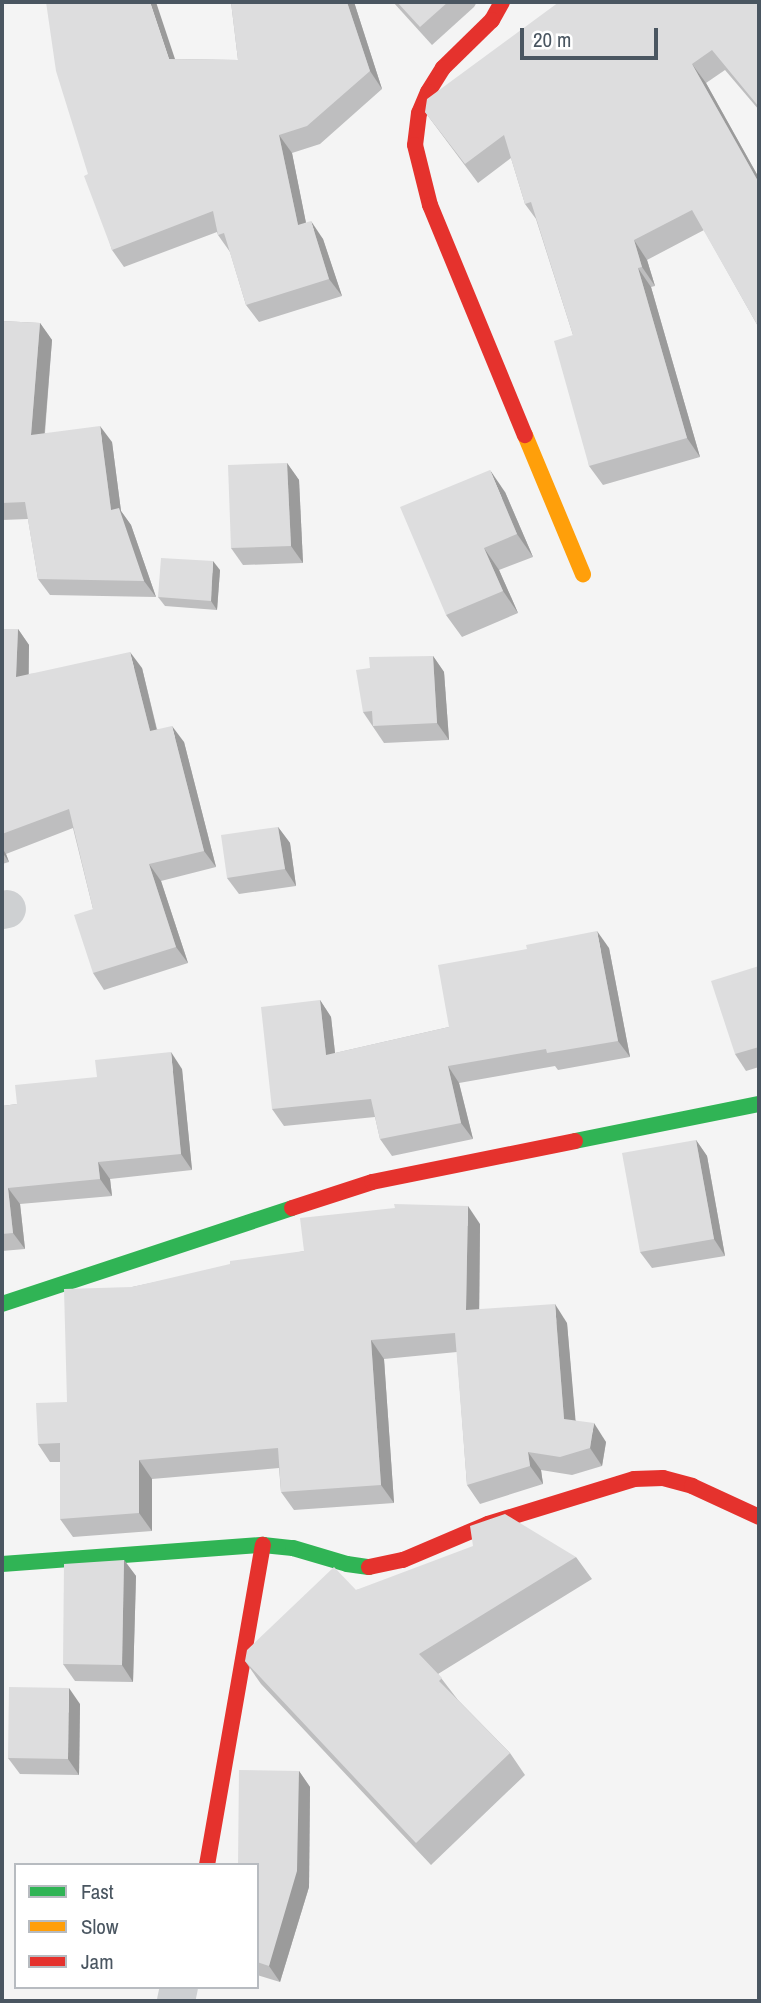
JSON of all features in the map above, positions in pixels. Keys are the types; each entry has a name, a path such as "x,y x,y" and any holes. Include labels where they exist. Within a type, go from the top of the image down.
{"street":[{"path":"502,2 492,20 443,68 428,92 419,113 415,145 430,205 583,574"},
{"path":"2,1304 372,1182 759,1104"},
{"path":"2,1564 263,1545 293,1548 347,1564 370,1567 404,1560 488,1524 634,1479 663,1478 692,1486 759,1517"},
{"path":"207,1863 263,1545"}],"building":[{"path":"46,2 150,2 169,59 238,60 231,2 347,2 370,71 307,126 279,135 298,225 311,221 329,279 246,305 224,233 218,235 213,211 112,250 84,176 88,174 56,71"},
{"path":"397,2 448,2 420,27"},
{"path":"559,2 759,2 759,107 712,50 692,64 759,183 759,328 692,210 634,240 642,267 638,268 687,438 589,466 554,341 573,335 531,202 525,204 504,135 465,164 425,112 427,99"},
{"path":"2,321 40,323 31,435 100,426 111,510 119,508 144,581 38,579 25,502 2,503"},
{"path":"287,463 291,546 231,548 228,465"},
{"path":"490,470 517,534 484,548 503,591 446,615 400,507"},
{"path":"161,558 213,561 211,601 158,597"},
{"path":"2,629 18,629 16,677 130,652 150,731 172,726 204,851 149,864 176,947 93,973 74,915 93,909 69,809 2,834"},
{"path":"433,656 437,723 373,726 372,711 363,712 356,670 370,668 369,657"},
{"path":"278,827 285,869 227,878 221,835"},
{"path":"597,931 618,1041 547,1053 546,1049 448,1066 461,1123 380,1139 371,1099 272,1109 261,1007 320,1000 326,1055 449,1027 438,965 527,949 526,945"},
{"path":"759,966 759,1047 735,1054 711,981"},
{"path":"171,1052 181,1154 98,1162 100,1179 8,1188 13,1233 2,1234 2,1106 17,1104 15,1085 97,1077 95,1060"},
{"path":"696,1140 714,1239 640,1252 622,1153"},
{"path":"394,1204 468,1206 466,1310 555,1304 564,1419 594,1423 590,1448 560,1457 528,1452 530,1466 467,1485 455,1333 371,1340 381,1485 281,1492 278,1448 139,1460 139,1513 60,1519 60,1443 38,1444 36,1403 67,1402 64,1289 132,1287 230,1264 230,1261 304,1251 300,1218 395,1208"},
{"path":"505,1514 576,1557 419,1654 442,1678 439,1681 510,1753 416,1843 245,1661 247,1650 334,1567 356,1590 473,1546 470,1526"},
{"path":"124,1560 122,1665 63,1664 64,1564"},
{"path":"9,1687 69,1688 68,1759 8,1758"},
{"path":"239,1770 299,1771 297,1871 269,1966 259,1963 259,1863 238,1863"}],"traffic: fast":[{"path":"575,1141 759,1104"},
{"path":"2,1304 292,1208"},
{"path":"2,1564 263,1545 293,1548 347,1564 369,1567"}],"traffic: slow":[{"path":"525,435 583,574"}],"traffic: jam":[{"path":"502,2 492,20 443,68 428,92 419,113 415,145 430,205 525,435"},
{"path":"292,1208 372,1182 575,1141"},
{"path":"369,1567 403,1560 488,1524 634,1479 663,1478 692,1486 759,1517"},
{"path":"207,1863 263,1545"}]}
